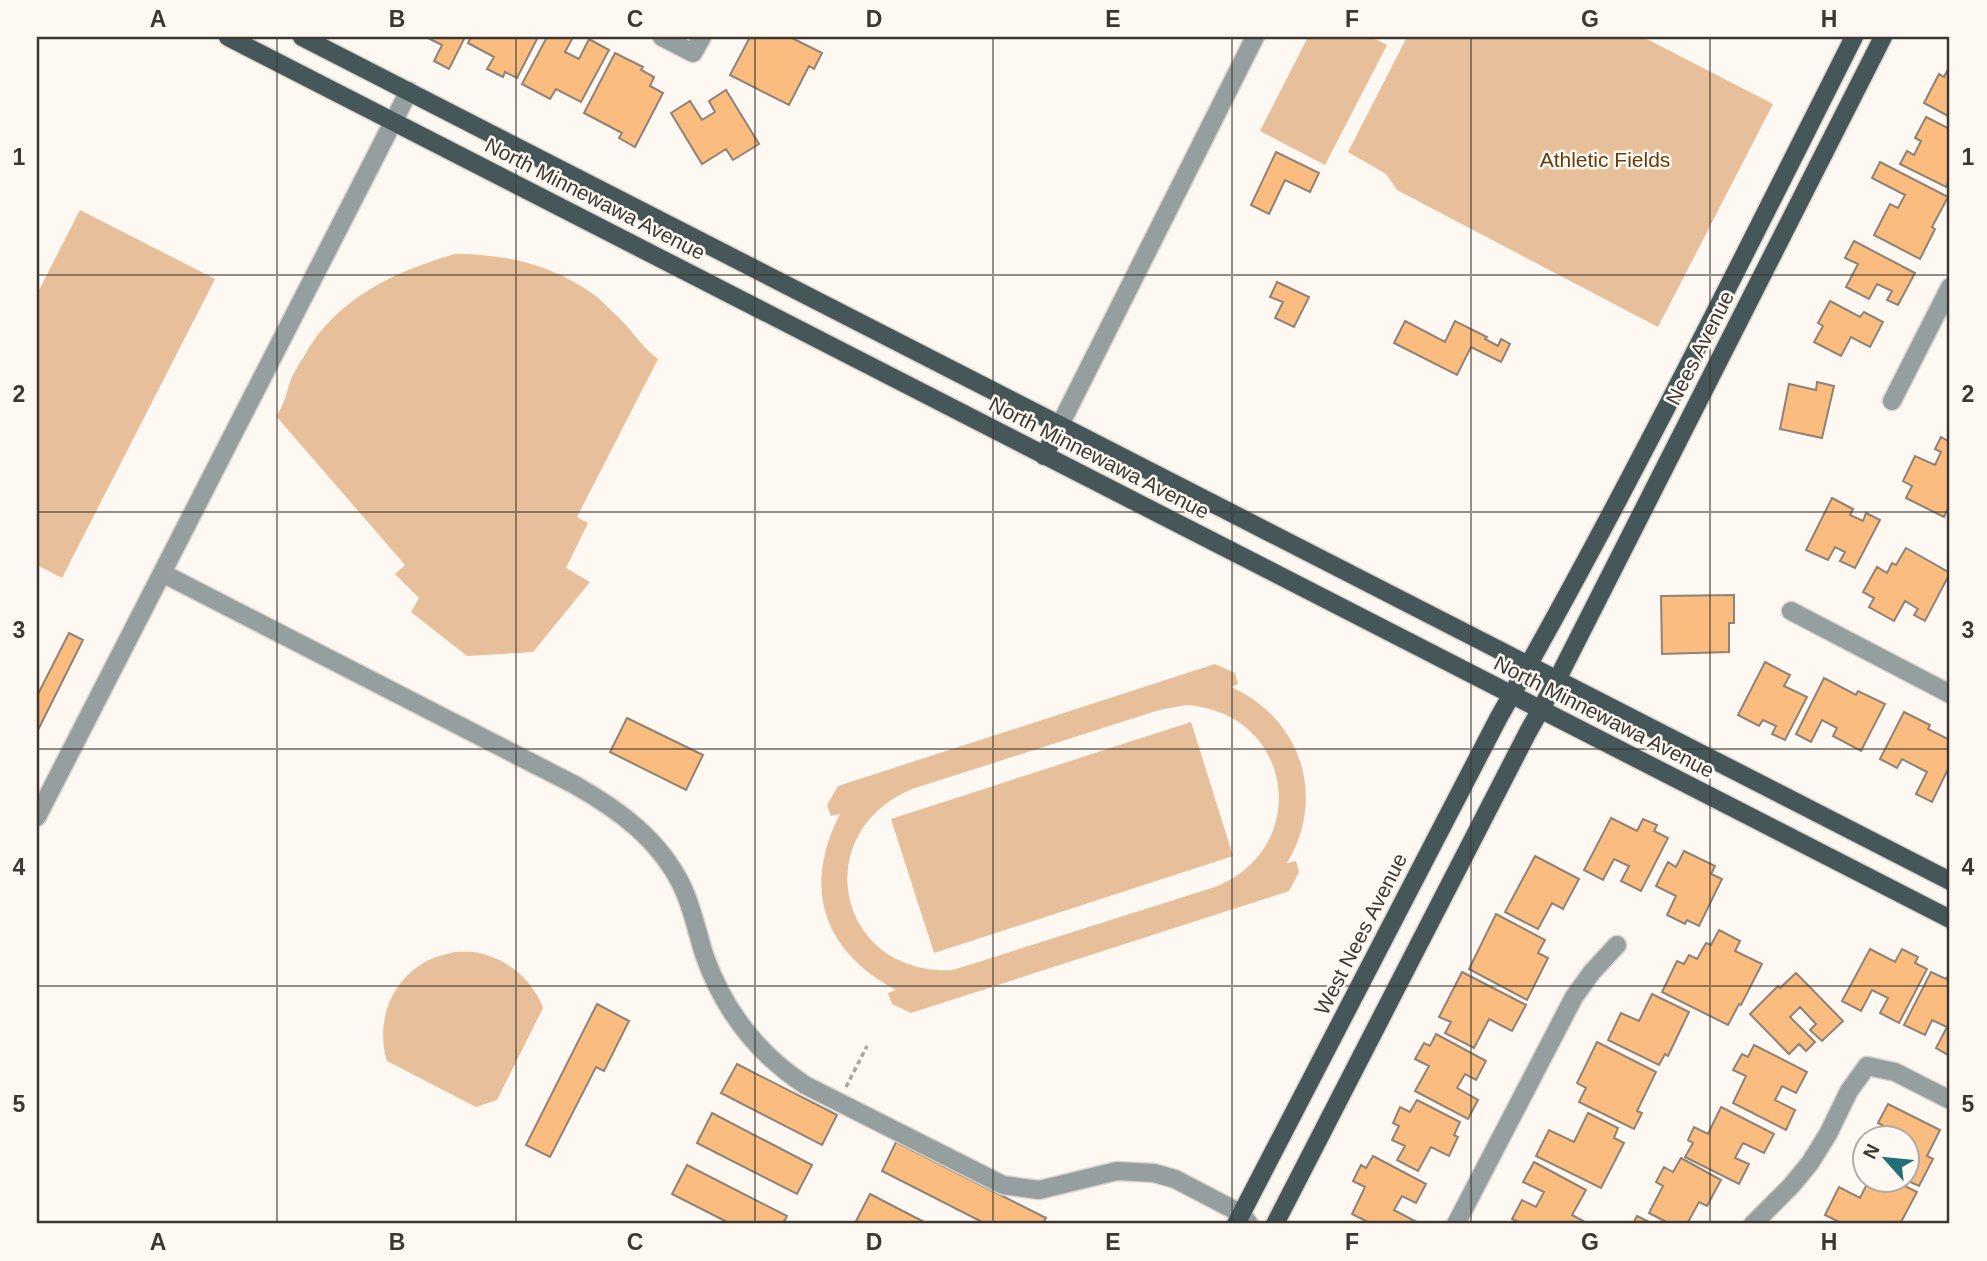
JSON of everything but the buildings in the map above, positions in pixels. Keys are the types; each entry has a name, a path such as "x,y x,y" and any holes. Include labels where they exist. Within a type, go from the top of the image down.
{"main road":[{"name":"North Minnewawa Avenue","path":"228,37 1950,919"},
{"name":"North Minnewawa Avenue","path":"302,37 1950,881"},
{"name":"Nees Avenue","path":"1529,666 1675,391 1854,37"},
{"name":"Nees Avenue","path":"1557,680 1883,37"},
{"path":"1044,456 1060,425"},
{"name":"West Nees Avenue","path":"1242,1221 1529,666"},
{"path":"1275,1224 1557,680"}],"street":[{"path":"662,37 693,53 702,37"},
{"path":"1060,425 1255,37"},
{"path":"37,817 408,91"},
{"path":"1892,401 1950,287"},
{"path":"162,573 575,785 627,817 660,851 681,884 713,977 734,1017 773,1061 805,1085 1003,1185 1039,1190 1117,1171 1154,1173 1175,1179 1242,1221"},
{"path":"1791,611 1950,694"},
{"path":"1456,1224 1574,997 1592,972 1618,945"},
{"path":"1753,1224 1810,1163 1849,1091 1867,1066 1895,1072 1950,1100"}],"path":[{"path":"846,1087 867,1046"}],"green space":[{"path":"1308,37 1371,37 1387,45 1325,165 1260,131"},
{"name":"Athletic Fields","path":"1407,37 1643,37 1773,104 1658,327 1397,190 1386,174 1348,152"},
{"path":"80,210 215,279 62,578 37,565 37,294"},
{"path":"455,254 510,259 561,275 600,300 658,359 577,517 588,523 566,568 590,582 533,652 467,656 411,612 419,598 395,574 405,565 276,416 297,367 316,337 332,319 349,304 388,279"},
{"path":"1215,664 1235,673 1238,684 1231,687 1255,701 1275,718 1290,739 1300,762 1305,786 1305,812 1299,838 1287,863 1296,861 1299,872 1289,891 911,1013 892,1004 888,993 896,990 871,974 851,956 836,937 826,915 822,867 840,814 831,816 827,805 838,786","holes":["1187,705 1223,714 1250,731 1269,756 1278,784 1277,814 1267,843 1246,868 1215,887 953,970 914,966 883,951 862,927 850,899 848,868 858,837 879,810 912,789 1159,710"]},
{"path":"1191,722 1233,856 934,953 891,819"},
{"path":"455,952 480,953 511,967 527,981 543,1008 497,1100 476,1107 387,1061 384,1046 383,1031 389,1003 405,978 432,959"}]}
